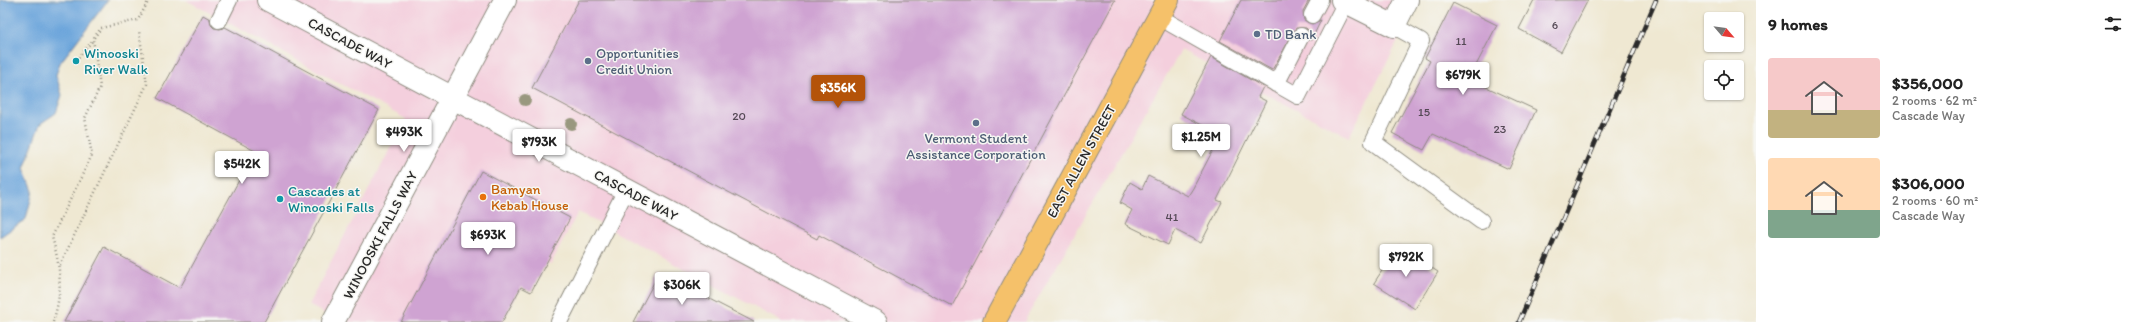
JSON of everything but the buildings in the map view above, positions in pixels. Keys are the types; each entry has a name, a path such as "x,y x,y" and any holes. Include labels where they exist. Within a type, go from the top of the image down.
{"main road":[{"name":"EAST ALLEN STREET","path":"994,322 1163,9"}],"street":[{"name":"CASCADE WAY","path":"268,0 876,322"},
{"name":"WINOOSKI FALLS WAY","path":"333,322 505,0"},
{"path":"1344,1 1394,26 1407,0"}],"lane":[{"path":"219,20 229,0"},
{"path":"1312,15 1320,0"},
{"path":"1163,9 1276,84 1298,96 1344,1"},
{"path":"1394,26 1421,41 1373,142 1481,221"},
{"path":"1276,84 1301,36"},
{"path":"559,322 626,190"}],"path":[{"path":"76,61 101,28 138,20 148,0"},
{"path":"60,265 147,84 140,31"},
{"path":"53,322 61,283 60,265 52,237 92,155 85,118 100,86 93,40"}],"shaded area":[{"path":"186,0 1419,0 1349,137 1181,50 1024,322 782,322 578,212 551,264 500,237 454,322 341,322 308,305 406,119"}],"water":[{"path":"0,0 108,0 60,63 56,75 62,95 56,113 40,124 24,168 33,191 26,219 0,237"}],"railway":[{"path":"1519,322 1656,0"}],"place":[{"name":"TD Bank","path":"1257,34"},
{"name":"Winooski River Walk","path":"76,61"},
{"name":"Opportunities Credit Union","path":"588,61"},
{"name":"Vermont Student Assistance Corporation","path":"976,123"},
{"name":"Bamyan Kebab House","path":"483,197"},
{"name":"Cascades at Winooski Falls","path":"280,199"}]}
